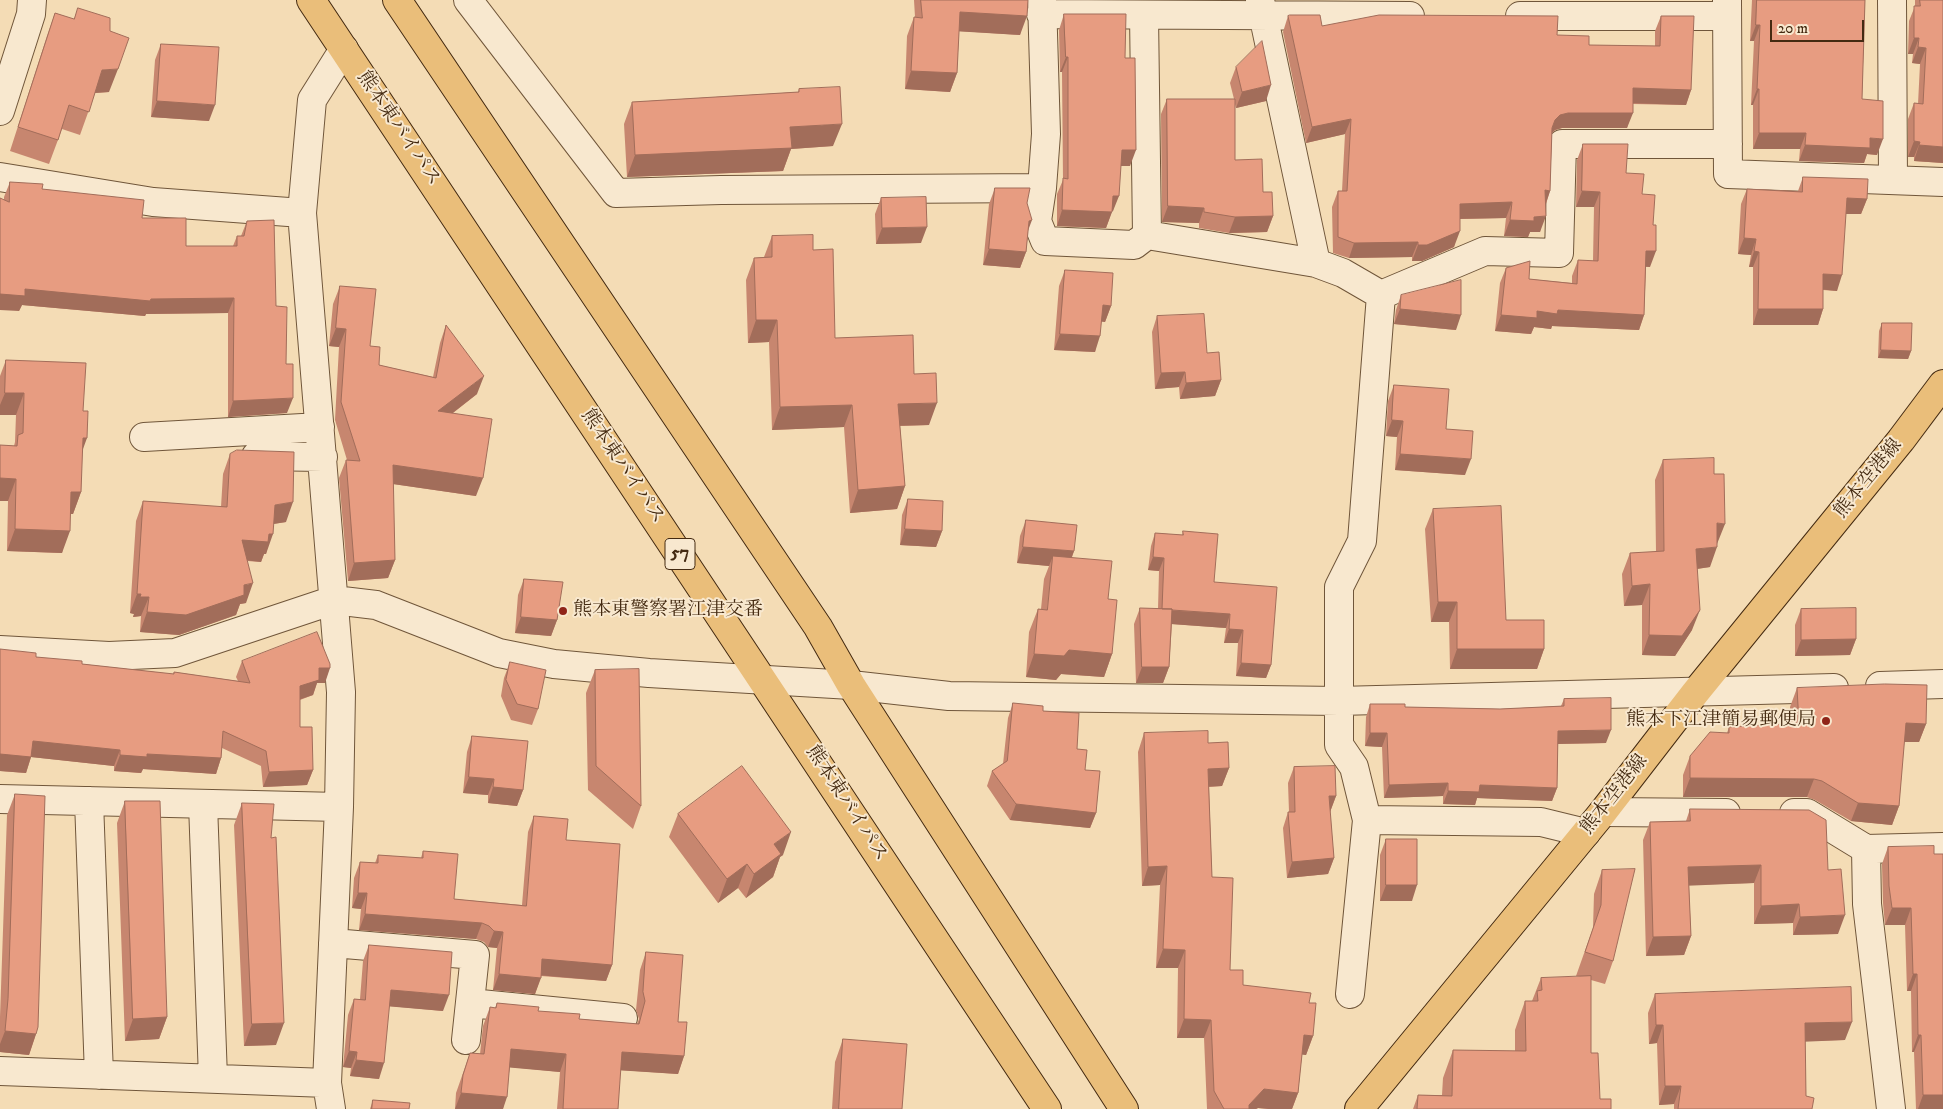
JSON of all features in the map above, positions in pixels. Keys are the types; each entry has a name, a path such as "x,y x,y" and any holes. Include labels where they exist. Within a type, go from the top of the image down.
{"main road":[{"name":"熊本東バイパス","path":"311,0 1047,1109"},
{"path":"397,0 818,627 852,685 1124,1109"},
{"name":"熊本空港線","path":"1360,1109 1603,812 1695,692 1901,440 1943,384"}],"street":[{"path":"0,111 31,14 32,0"},
{"path":"468,0 616,192 1042,188"},
{"path":"1892,0 1893,180"},
{"path":"1381,295 1343,273 1316,263 1147,235 1134,245 1046,241 1037,222 1042,188 1046,134 1042,7 1144,15 1262,8 1435,16"},
{"path":"1262,8 1316,263"},
{"path":"1493,16 1571,8 1727,8 1728,174 1943,182"},
{"path":"1144,15 1147,235"},
{"path":"331,1109 327,1083 339,807 340,692 302,213 312,100 344,49"},
{"path":"1381,295 1485,251 1559,253 1562,144 1728,144"},
{"path":"0,177 153,202 302,213"},
{"path":"1350,994 1367,820 1354,767 1339,745 1339,587 1362,541 1381,295"},
{"path":"144,437 320,427"},
{"path":"232,455 322,457"},
{"path":"0,650 109,656 175,653 334,600 376,605 499,654 554,664 649,673 852,685 949,696 1339,701 1943,684"},
{"path":"0,799 339,807"},
{"path":"89,801 99,1075"},
{"path":"203,804 213,1078"},
{"path":"1603,812 1807,813 1866,849 1943,847"},
{"path":"1367,820 1541,822 1586,832"},
{"path":"1866,849 1867,904 1891,1109"},
{"path":"333,943 475,955 466,1040"},
{"path":"470,1003 623,1018"},
{"path":"0,1071 327,1083"}],"building":[{"path":"921,0 1028,0 1027,16 960,12 957,73 911,71 914,17 922,18"},
{"path":"1757,0 1865,0 1862,99 1883,101 1883,139 1870,138 1870,148 1805,145 1806,133 1759,133 1759,89 1757,89 1760,25 1756,25"},
{"path":"1920,0 1943,0 1943,147 1919,145 1920,142 1914,141 1914,103 1923,104 1926,48 1918,47 1919,38 1914,38 1914,6 1920,6"},
{"path":"78,8 110,18 110,31 129,38 118,69 102,70 89,112 69,105 58,140 18,127 55,13 74,19"},
{"path":"1064,14 1126,14 1125,58 1135,58 1136,150 1122,150 1119,196 1113,196 1112,212 1062,210 1063,178 1068,179 1068,57 1066,57"},
{"path":"1320,15 1322,26 1379,15 1558,16 1557,35 1589,36 1589,45 1660,46 1661,16 1694,16 1691,90 1633,88 1633,113 1568,113 1560,115 1555,120 1552,128 1550,191 1545,190 1546,216 1534,217 1534,221 1510,220 1512,202 1460,204 1460,231 1427,245 1418,245 1418,242 1354,243 1338,237 1338,191 1347,191 1351,119 1312,127 1288,16"},
{"path":"1262,41 1271,85 1242,92 1236,67"},
{"path":"161,44 219,47 215,105 157,101"},
{"path":"840,87 842,124 790,127 792,148 635,155 632,102 799,92 799,89"},
{"path":"1167,99 1235,99 1235,160 1262,159 1263,192 1272,192 1273,216 1235,217 1204,212 1204,208 1168,206"},
{"path":"1583,144 1628,144 1626,173 1644,174 1642,194 1655,195 1653,225 1656,225 1656,251 1646,251 1644,315 1558,310 1557,314 1537,311 1537,318 1501,315 1506,268 1530,261 1529,279 1577,284 1578,260 1598,261 1600,192 1582,191"},
{"path":"1803,177 1868,179 1867,199 1847,198 1842,275 1823,274 1823,309 1758,309 1759,252 1754,251 1756,239 1744,238 1747,189 1802,192"},
{"path":"10,182 43,184 42,189 144,200 142,218 186,218 186,246 237,246 237,236 244,236 247,221 274,220 276,306 287,307 286,364 293,364 293,398 233,401 234,298 151,299 150,301 25,289 25,296 0,294 0,198 9,202"},
{"path":"995,188 1030,188 1027,203 1032,220 1029,221 1026,252 989,249"},
{"path":"926,197 927,227 882,228 881,198"},
{"path":"813,235 813,250 833,249 835,338 913,335 914,374 936,373 937,403 898,404 905,486 858,490 852,405 780,407 777,320 756,320 754,258 772,257 772,236"},
{"path":"1065,270 1113,273 1111,306 1103,305 1100,336 1060,334"},
{"path":"1461,280 1461,315 1400,309 1401,295"},
{"path":"340,286 376,289 370,346 380,347 379,365 436,378 446,325 484,376 438,411 492,419 483,478 393,465 395,560 354,563 346,460 360,461 341,402 346,329 336,328"},
{"path":"1204,314 1207,353 1219,352 1221,380 1186,383 1185,372 1161,373 1157,316"},
{"path":"1882,323 1912,323 1911,351 1881,350"},
{"path":"6,360 86,363 83,411 88,411 87,438 83,438 81,492 71,492 70,531 15,529 16,479 0,478 0,445 17,446 18,435 23,433 24,393 5,393"},
{"path":"1394,385 1449,389 1446,429 1473,431 1471,459 1400,454 1403,421 1392,420"},
{"path":"237,450 294,452 293,502 275,505 273,534 269,534 268,542 242,540 253,583 244,585 244,595 186,615 147,612 149,597 140,597 141,594 137,594 143,501 227,507 230,454"},
{"path":"1714,458 1714,474 1724,474 1725,524 1717,523 1717,547 1696,549 1700,610 1682,636 1649,635 1650,584 1632,586 1630,553 1664,551 1663,460"},
{"path":"908,499 943,501 942,531 905,529"},
{"path":"1501,506 1506,620 1544,620 1544,649 1457,649 1457,602 1438,602 1433,509"},
{"path":"1026,520 1077,525 1074,551 1023,547"},
{"path":"1183,531 1218,534 1214,582 1277,587 1271,665 1241,663 1243,630 1229,629 1230,614 1162,609 1164,558 1153,557 1155,533 1183,535"},
{"path":"1053,556 1112,561 1108,599 1117,600 1112,654 1069,650 1064,656 1034,654 1038,609 1047,610"},
{"path":"524,579 563,582 557,620 521,617"},
{"path":"1140,608 1172,609 1169,667 1142,667"},
{"path":"1856,608 1856,639 1801,640 1801,609"},
{"path":"317,632 330,668 319,668 319,680 300,686 300,727 312,727 313,770 269,772 266,751 223,731 221,758 147,754 147,757 120,755 120,750 33,741 31,757 0,754 0,649 36,653 36,657 82,661 82,664 174,674 174,672 250,683 242,661"},
{"path":"510,662 546,670 538,709 517,704 506,680"},
{"path":"639,669 641,806 596,766 595,670"},
{"path":"1885,684 1927,685 1926,724 1906,723 1899,806 1858,803 1822,781 1814,779 1690,778 1690,756 1710,732 1729,733 1729,727 1799,723 1797,688"},
{"path":"1611,698 1611,730 1558,731 1557,788 1480,785 1479,792 1448,791 1448,783 1389,785 1387,733 1370,733 1370,704 1405,704 1405,707 1500,709 1564,706 1564,699"},
{"path":"1013,703 1043,706 1043,711 1079,713 1077,749 1087,750 1085,770 1100,771 1096,813 1016,804 992,771 1007,761"},
{"path":"1208,731 1208,743 1228,742 1229,768 1208,769 1212,877 1233,878 1230,970 1243,970 1243,985 1311,993 1309,1003 1316,1003 1313,1036 1304,1035 1298,1093 1264,1089 1249,1105 1249,1109 1224,1109 1214,1091 1211,1020 1184,1019 1185,950 1163,949 1167,866 1148,867 1144,733"},
{"path":"472,736 528,741 523,790 493,787 494,779 469,777"},
{"path":"742,766 791,832 774,844 781,854 754,874 747,864 727,879 678,814"},
{"path":"1335,766 1336,796 1329,796 1334,858 1292,862 1288,812 1295,812 1294,767"},
{"path":"15,794 45,796 38,1027 36,1034 5,1031 8,999"},
{"path":"125,801 160,801 167,1017 133,1019"},
{"path":"242,803 274,804 271,838 276,837 284,1023 252,1024"},
{"path":"1690,809 1809,810 1826,820 1828,870 1841,869 1845,915 1800,917 1799,904 1761,906 1761,865 1688,867 1691,936 1653,937 1650,822 1690,821"},
{"path":"534,816 568,819 566,840 620,844 612,965 542,959 541,978 499,974 503,932 494,931 482,923 365,914 367,893 358,893 360,862 378,863 378,855 423,858 423,851 458,854 454,899 526,906"},
{"path":"1386,839 1417,839 1417,885 1386,885"},
{"path":"1934,846 1934,854 1943,854 1943,1095 1923,1095 1921,1035 1918,1035 1917,974 1913,974 1911,908 1892,908 1889,886 1888,847"},
{"path":"1635,869 1613,961 1585,952 1601,905 1602,870"},
{"path":"369,945 452,952 449,995 391,990 384,1063 356,1060 357,1052 349,1051 354,999 365,1000"},
{"path":"646,952 683,955 678,1022 687,1022 684,1056 622,1052 618,1109 563,1109 566,1054 511,1049 507,1097 461,1093 463,1075 470,1053 484,1054 490,1007 496,1008 497,1003 539,1007 538,1011 580,1014 579,1019 639,1024 645,1001 643,992"},
{"path":"1591,976 1591,1053 1598,1053 1600,1099 1611,1099 1611,1109 1417,1109 1418,1095 1452,1096 1453,1050 1526,1051 1525,1001 1538,1001 1537,991 1542,990 1541,978"},
{"path":"1851,987 1852,1022 1805,1023 1806,1096 1814,1098 1812,1109 1678,1109 1681,1086 1665,1086 1663,1025 1656,1025 1655,994"},
{"path":"843,1039 907,1044 902,1109 839,1109"},
{"path":"373,1100 410,1103 409,1109 372,1109"}],"place":[{"name":"熊本東警察署江津交番","path":"563,611"},
{"name":"熊本下江津簡易郵便局","path":"1826,721"}]}
